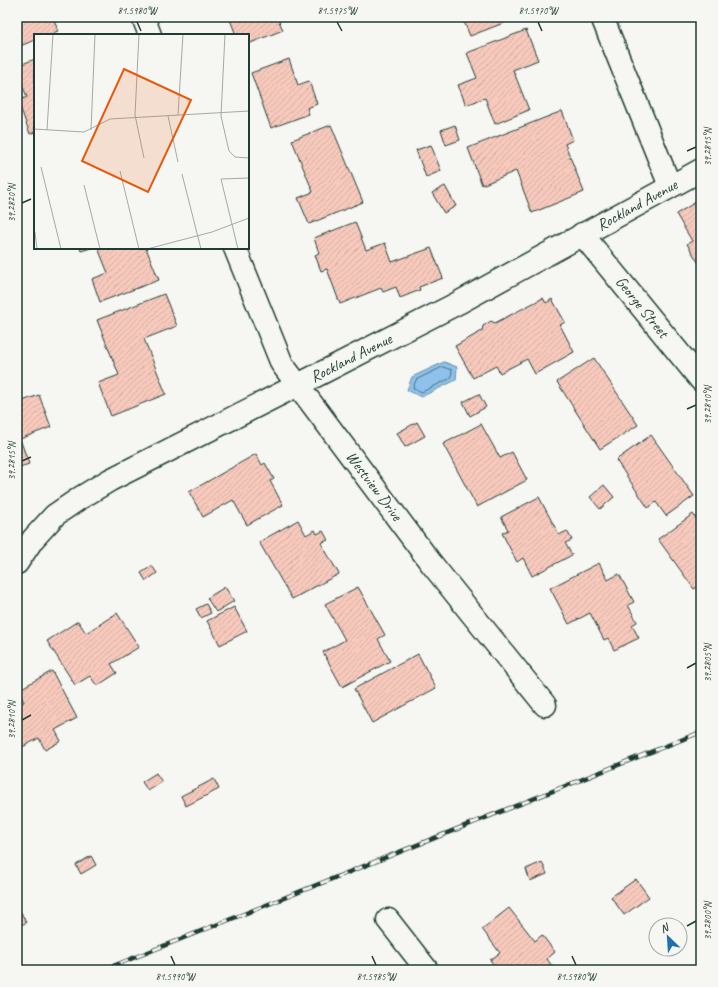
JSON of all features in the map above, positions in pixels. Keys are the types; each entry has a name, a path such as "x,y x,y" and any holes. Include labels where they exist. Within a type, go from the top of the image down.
{"street":[{"path":"143,17 150,34"},
{"path":"602,17 670,186"},
{"name":"Rockland Avenue","path":"17,563 33,539 55,515 110,480 298,386 458,303 701,170"},
{"name":"George Street","path":"582,234 701,380"},
{"name":"Westview Drive","path":"235,249 282,364 431,564 545,706"},
{"path":"388,920 427,970"}],"water":[{"path":"444,362 457,367 456,380 421,397 407,390 412,377"}],"building":[{"path":"17,17 53,17 58,31 50,34 34,34 34,40 20,46 17,40"},
{"path":"229,17 277,17 283,30 249,44 249,34 236,34"},
{"path":"462,17 519,17 470,36"},
{"path":"684,17 701,17 687,22"},
{"path":"526,30 538,60 513,70 529,110 495,124 485,98 466,105 458,85 477,78 467,53"},
{"path":"34,59 34,132 30,134 18,101 27,97 17,72 17,66"},
{"path":"289,59 298,85 309,81 317,104 307,108 309,114 271,128 251,73"},
{"path":"562,111 573,140 565,144 584,192 532,213 516,171 482,185 468,148"},
{"path":"331,125 363,202 309,224 298,198 313,192 292,140"},
{"path":"455,125 460,140 446,145 441,130"},
{"path":"431,145 441,171 426,177 416,150"},
{"path":"445,186 456,206 444,213 432,193"},
{"path":"701,199 701,267 687,244 692,241 676,214"},
{"path":"355,222 366,250 385,243 392,262 431,248 443,278 419,287 420,290 400,298 396,287 383,292 381,288 340,304 327,269 321,271 315,255 319,253 314,238"},
{"path":"98,249 146,249 159,280 100,302 92,279 108,273"},
{"path":"164,294 177,326 144,339 166,394 111,416 98,383 119,375 97,320"},
{"path":"543,298 546,303 552,299 565,322 560,325 574,352 535,374 527,359 500,373 496,366 473,378 455,346 482,331 483,326 491,321 495,323"},
{"path":"594,358 638,425 600,449 557,382"},
{"path":"479,394 486,407 470,416 463,402"},
{"path":"39,395 51,427 20,439 29,464 17,468 17,403"},
{"path":"417,422 425,436 405,447 397,433"},
{"path":"481,424 500,458 512,452 527,480 477,507 443,444"},
{"path":"651,435 694,496 666,516 656,502 648,508 616,460"},
{"path":"256,454 262,465 265,463 274,479 270,481 283,505 247,525 233,500 203,517 189,492"},
{"path":"604,485 614,497 600,509 590,497"},
{"path":"539,497 559,535 567,531 572,540 565,543 572,555 532,576 523,558 517,562 502,533 508,530 501,517"},
{"path":"693,514 701,526 701,585 694,589 658,539"},
{"path":"298,520 306,535 315,530 317,534 323,531 328,540 321,543 339,574 292,599 259,542"},
{"path":"599,563 608,580 619,574 634,602 628,605 637,622 632,625 639,638 614,650 608,638 604,640 590,613 569,624 550,588"},
{"path":"152,566 157,573 146,581 141,573"},
{"path":"225,587 234,601 216,612 207,598"},
{"path":"358,587 385,635 378,639 390,661 342,687 323,652 345,640 325,604"},
{"path":"206,604 211,613 201,618 196,609"},
{"path":"234,607 247,631 220,645 207,621"},
{"path":"117,613 139,647 111,664 117,673 97,686 90,676 75,685 47,641 78,621 86,633"},
{"path":"418,654 436,688 372,723 354,689"},
{"path":"52,671 77,718 55,730 61,741 45,750 39,738 17,750 17,706 24,702 18,690"},
{"path":"156,773 162,782 148,791 142,782"},
{"path":"214,779 219,789 186,806 181,796"},
{"path":"91,856 96,865 81,874 76,865"},
{"path":"542,862 547,874 530,881 526,869"},
{"path":"636,879 649,897 624,915 611,897"},
{"path":"509,908 535,941 542,935 555,952 547,959 555,970 498,970 490,960 500,953 482,929"},
{"path":"21,912 26,923 17,926 17,914"}],"railway":[{"path":"103,970 701,732"}]}
